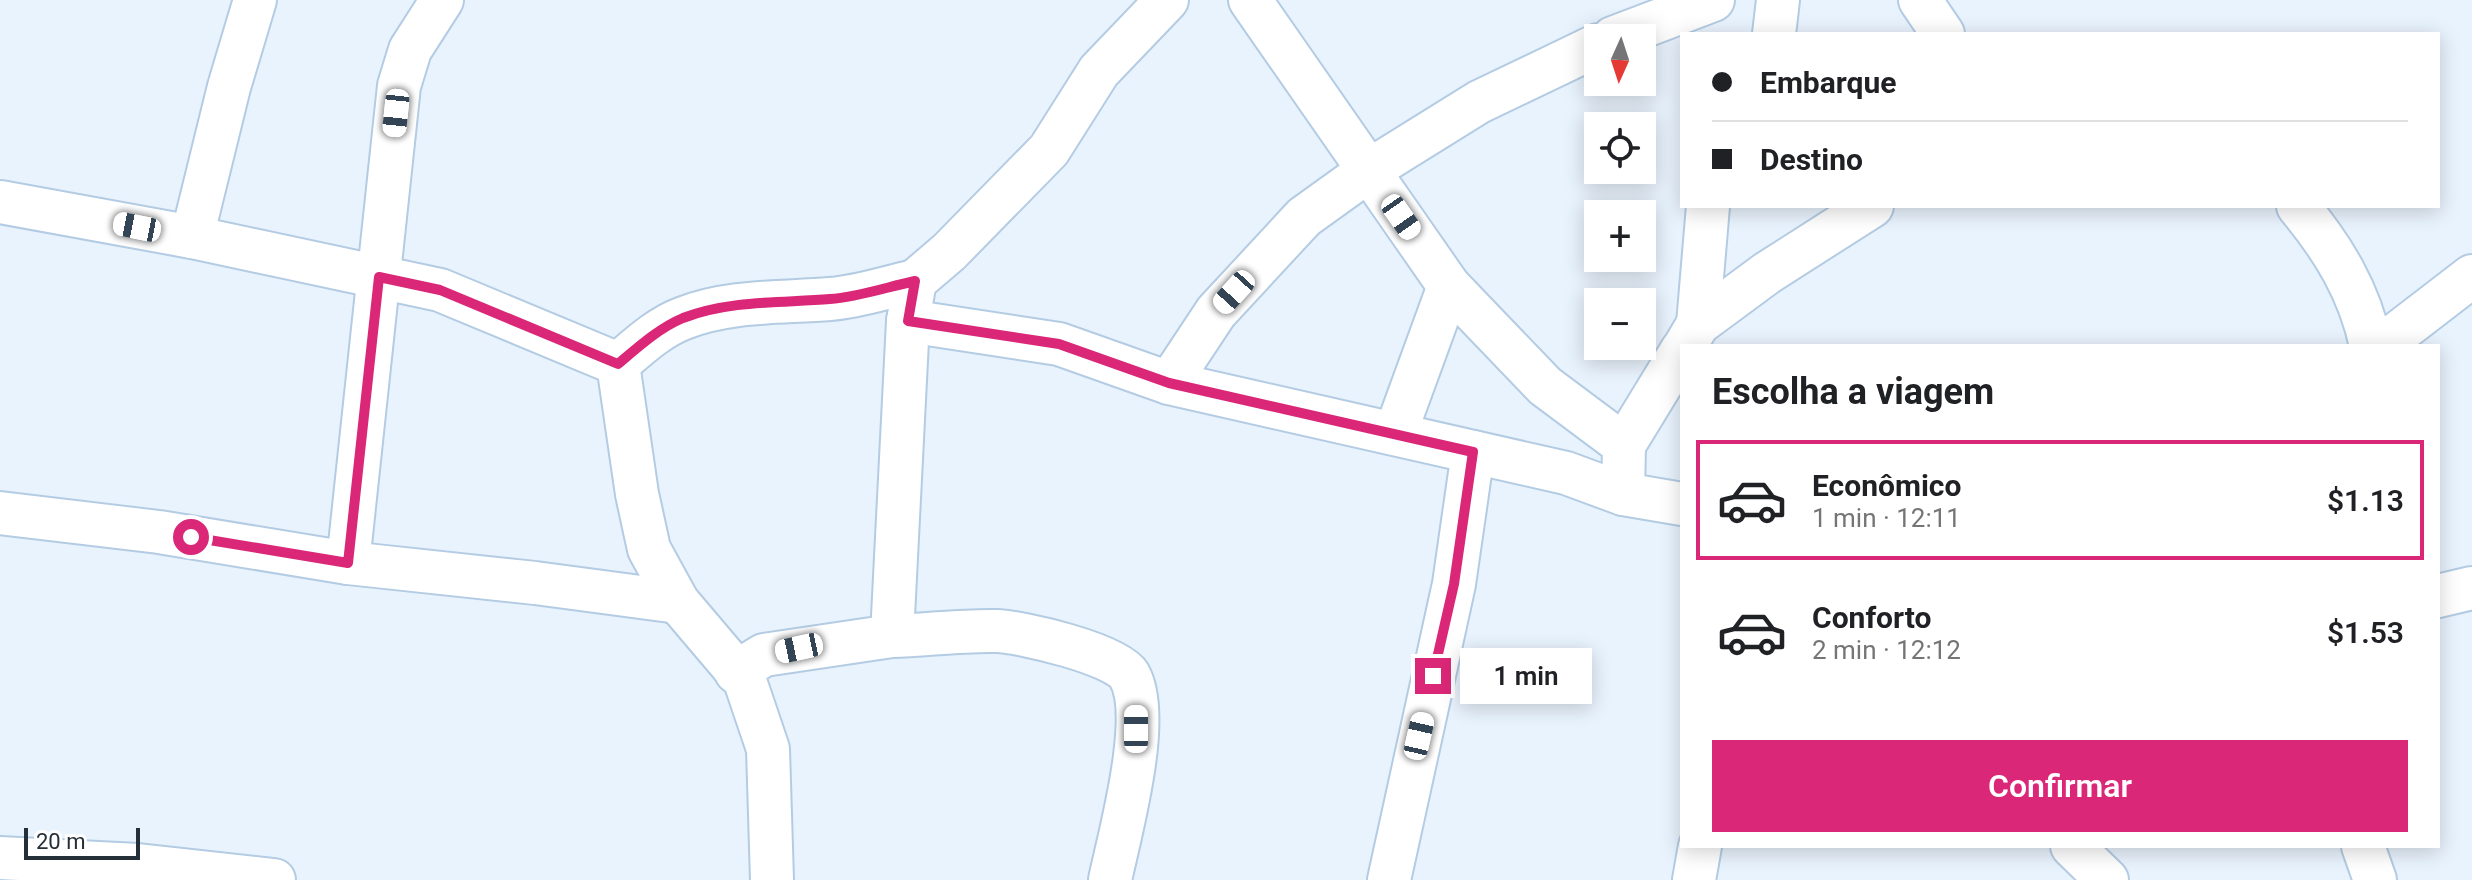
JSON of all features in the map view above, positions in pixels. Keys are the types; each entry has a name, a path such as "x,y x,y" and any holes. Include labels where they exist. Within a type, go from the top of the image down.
{"street":[{"path":"192,237 229,87 255,0"},
{"path":"348,563 399,86 410,50 442,0"},
{"path":"892,636 911,301 959,243 1049,150 1099,71 1167,0"},
{"path":"1250,0 1449,286 1545,386 1624,445"},
{"path":"1650,24 1713,0"},
{"path":"1774,32 1778,0"},
{"path":"1920,0 1942,32"},
{"path":"1169,383 1216,312 1304,217 1368,171 1479,102 1584,52"},
{"path":"0,202 192,237 440,290 618,364"},
{"path":"1688,340 1708,208"},
{"path":"1688,340 1767,273 1869,208"},
{"path":"2300,208 2327,241 2364,312 2371,344"},
{"path":"2384,344 2472,276"},
{"path":"1395,434 1449,286"},
{"path":"618,364 648,339 683,318 723,308 782,300 911,301 1059,344 1169,383 1566,473 1623,494 1680,504"},
{"path":"1623,494 1624,445 1680,353"},
{"path":"618,364 637,494 649,549 678,602 745,681 768,749 772,880"},
{"path":"1389,880 1454,584 1473,452"},
{"path":"0,513 159,532 348,563 678,602"},
{"path":"2440,596 2472,588"},
{"path":"736,672 764,655 799,648 892,636 999,631 1048,640 1105,658 1128,673 1136,700 1136,759 1110,880"},
{"path":"1694,880 1700,848"},
{"path":"2074,848 2107,880"},
{"path":"2364,848 2375,880"},
{"path":"0,858 138,872 274,880"}],"route":[{"path":"191,537 348,563 379,277 440,290 618,364 648,339 683,318 723,308 782,300 832,299 915,281 908,321 1059,344 1169,383 1473,452 1454,584 1433,676"}]}
